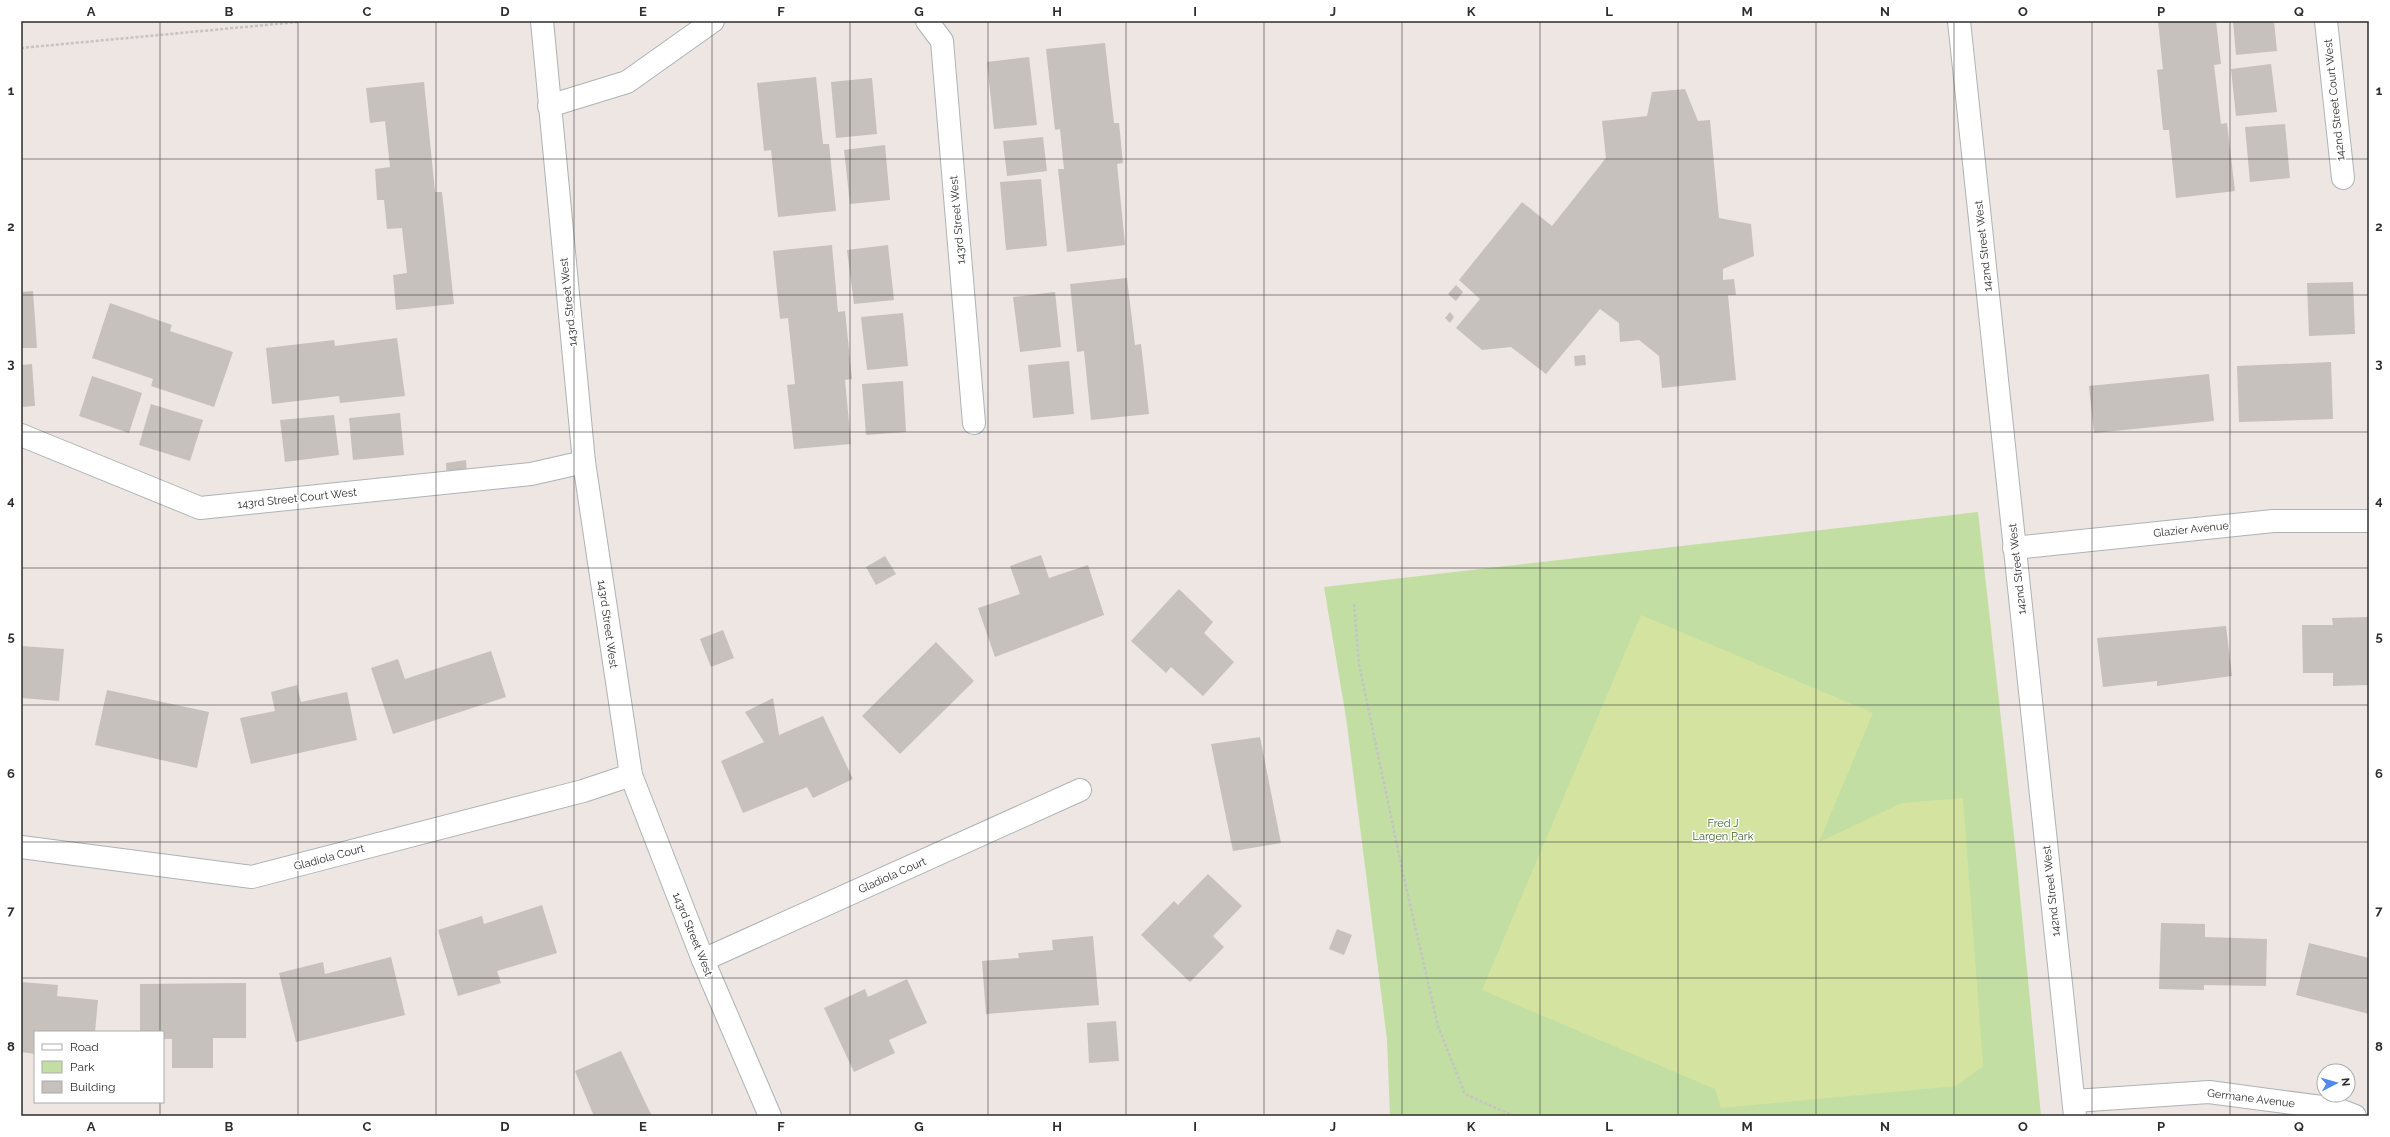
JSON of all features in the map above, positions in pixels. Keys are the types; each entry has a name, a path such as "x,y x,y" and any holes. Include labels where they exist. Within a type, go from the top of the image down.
{"street":[{"name":"143rd Street West","path":"542,21 584,462 631,775 703,960 770,1116"},
{"path":"549,106 627,82 713,21"},
{"name":"143rd Street West","path":"926,21 942,42 974,423"},
{"name":"142nd Street West","path":"1959,21 2074,1108"},
{"name":"142nd Street Court West","path":"2326,21 2343,178"},
{"name":"143rd Street Court West","path":"21,435 200,508 531,474 584,462"},
{"name":"Glazier Avenue","path":"2014,548 2273,521 2369,521"},
{"name":"Gladiola Court","path":"21,847 252,877 584,791 631,775"},
{"name":"Gladiola Court","path":"703,960 1080,790"},
{"name":"Germane Avenue","path":"2074,1108 2209,1092 2337,1109 2355,1116"}],"path":[{"path":"21,48 308,21"},
{"path":"1354,604 1359,664 1403,874 1438,1026 1465,1094 1514,1116"}],"green space":[{"name":"Fred J Largen Park","path":"1978,512 2016,854 2041,1116 1390,1116 1387,1039 1346,717 1324,587"},
{"path":"1641,615 1873,713 1819,842 1902,803 1963,798 1983,1066 1956,1086 1721,1108 1715,1089 1482,990"}],"building":[{"path":"2158,21 2216,21 2221,64 2214,65 2221,124 2227,123 2235,191 2176,198 2169,130 2163,130 2157,70 2163,69"},
{"path":"2233,21 2274,21 2277,51 2236,55"},
{"path":"1105,43 1114,123 1119,123 1123,163 1117,164 1125,245 1067,252 1058,169 1064,169 1060,129 1055,130 1046,49"},
{"path":"1029,57 1037,125 994,129 987,62"},
{"path":"2271,64 2277,112 2236,116 2231,69"},
{"path":"816,77 823,144 829,144 836,211 778,217 771,150 764,151 757,83"},
{"path":"872,78 877,134 836,138 831,82"},
{"path":"424,82 435,192 442,192 454,304 396,310 393,275 407,273 402,228 387,229 384,200 377,200 375,169 390,167 385,121 370,123 366,88"},
{"path":"1685,89 1698,121 1710,120 1719,218 1751,224 1754,256 1723,269 1723,280 1734,279 1736,295 1728,295 1736,380 1662,388 1659,356 1639,340 1620,342 1619,323 1600,309 1546,374 1511,347 1482,350 1456,328 1480,299 1459,280 1522,202 1552,226 1606,158 1602,121 1647,116 1652,92"},
{"path":"2285,124 2290,178 2250,182 2245,127"},
{"path":"1043,137 1047,171 1007,176 1003,141"},
{"path":"885,145 890,200 850,204 844,150"},
{"path":"1041,179 1047,246 1006,250 1000,182"},
{"path":"832,245 838,312 845,311 852,379 845,380 851,444 794,449 787,385 795,384 788,318 780,319 773,251"},
{"path":"888,245 894,300 854,304 847,250"},
{"path":"1127,278 1135,345 1141,344 1149,414 1091,420 1084,351 1077,352 1070,284"},
{"path":"2353,282 2355,334 2309,336 2307,283"},
{"path":"1456,285 1463,292 1456,301 1448,294"},
{"path":"33,291 37,348 21,348 21,292"},
{"path":"1055,292 1061,347 1020,352 1013,297"},
{"path":"110,303 172,325 170,331 233,352 214,407 151,386 153,379 92,358"},
{"path":"1450,312 1454,317 1450,323 1445,318"},
{"path":"903,313 908,366 867,370 861,317"},
{"path":"397,338 405,396 340,403 339,396 272,404 266,348 334,340 335,346"},
{"path":"1585,355 1586,365 1575,366 1574,356"},
{"path":"1069,361 1074,414 1033,418 1028,365"},
{"path":"2331,362 2333,419 2239,422 2237,366"},
{"path":"32,364 35,406 21,407 21,365"},
{"path":"2209,374 2214,421 2094,433 2089,386"},
{"path":"92,376 142,393 129,433 79,416"},
{"path":"903,381 906,432 866,435 862,384"},
{"path":"151,404 203,420 190,461 139,445"},
{"path":"400,413 404,455 353,460 349,418"},
{"path":"334,415 339,455 285,462 280,420"},
{"path":"466,460 467,475 447,478 446,463"},
{"path":"1041,555 1049,578 1088,565 1104,615 995,657 978,608 1020,594 1010,566"},
{"path":"885,556 896,574 876,585 866,567"},
{"path":"1179,589 1213,622 1204,633 1234,662 1203,696 1171,667 1166,673 1131,641"},
{"path":"2369,617 2369,685 2333,686 2333,673 2303,673 2302,625 2333,625 2332,618"},
{"path":"2226,626 2232,676 2157,686 2157,681 2103,687 2097,638"},
{"path":"723,630 734,658 711,667 700,639"},
{"path":"936,642 974,681 900,754 862,716"},
{"path":"21,646 64,649 59,701 21,698"},
{"path":"491,651 506,697 393,734 371,668 398,659 405,679"},
{"path":"297,685 301,702 347,692 357,740 251,764 240,718 275,711 271,692"},
{"path":"107,690 209,712 197,768 95,745"},
{"path":"773,698 779,735 823,716 853,779 813,798 807,787 743,813 721,761 764,742 745,712"},
{"path":"1260,737 1281,843 1233,851 1211,744"},
{"path":"1208,874 1242,906 1213,936 1224,947 1190,982 1141,935 1174,901 1178,905"},
{"path":"542,905 557,953 497,971 501,983 458,996 438,930 482,916 484,924"},
{"path":"2161,923 2205,924 2205,937 2267,939 2266,986 2204,985 2204,990 2159,989"},
{"path":"1337,929 1352,935 1344,955 1329,949"},
{"path":"1093,936 1099,1005 986,1014 982,961 1019,958 1018,953 1053,950 1052,940"},
{"path":"2309,943 2369,958 2369,1014 2296,995"},
{"path":"391,957 405,1015 296,1042 279,973 323,962 325,974"},
{"path":"907,979 927,1023 889,1040 895,1053 854,1072 824,1008 865,989 868,997"},
{"path":"21,982 58,985 57,996 98,1000 95,1031 34,1031 34,1054 21,1052"},
{"path":"246,983 246,1038 213,1038 213,1068 172,1068 172,1039 164,1039 164,1031 140,1031 140,984"},
{"path":"1116,1021 1119,1061 1089,1063 1087,1023"},
{"path":"621,1051 652,1116 594,1116 575,1071"}]}
